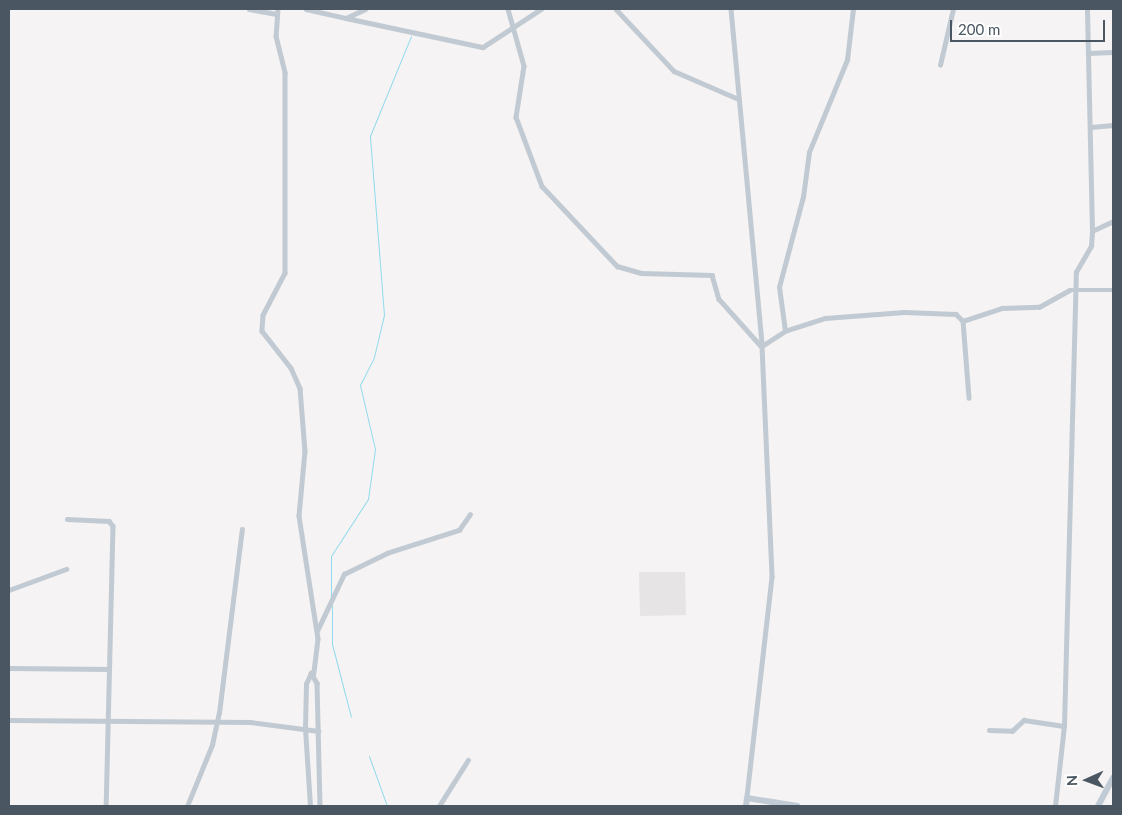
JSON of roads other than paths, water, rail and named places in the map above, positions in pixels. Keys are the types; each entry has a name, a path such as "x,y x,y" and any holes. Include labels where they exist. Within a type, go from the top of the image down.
{"street":[{"path":"249,9 277,11 276,36 285,73 285,273 263,315 262,331 292,368 300,388 305,451 299,516 317,632 314,674 320,806"},
{"path":"306,9 414,35 451,38 476,47 490,44 541,9"},
{"path":"346,18 364,9"},
{"path":"508,9 524,66 516,117 542,186 617,266 641,273 712,275 719,299 762,346"},
{"path":"616,9 674,71 736,98"},
{"path":"731,9 736,98 762,346 772,577 746,806"},
{"path":"785,331 779,287 803,197 809,152 847,60 853,9"},
{"path":"940,65 953,9"},
{"path":"1055,806 1064,726 1076,272 1090,246 1092,232 1087,9"},
{"path":"1088,53 1113,52"},
{"path":"1091,127 1113,125"},
{"path":"1092,232 1113,222"},
{"path":"963,321 1002,308 1039,307 1070,290 1113,290"},
{"path":"762,346 785,331 825,318 904,312 956,314 963,321 969,398"},
{"path":"317,632 344,574 387,553 459,530 470,514"},
{"path":"67,519 109,521 113,526 106,806"},
{"path":"187,806 212,745 242,529"},
{"path":"9,590 66,569"},
{"path":"9,668 110,669"},
{"path":"310,806 304,728 307,676 314,674"},
{"path":"9,720 216,722 304,728 318,731"},
{"path":"989,730 1012,731 1024,720 1064,726"},
{"path":"439,806 468,760"},
{"path":"1098,806 1113,778"},
{"path":"747,798 797,806"}],"waterway":[{"path":"331,596 331,556 368,499 375,449 360,385 374,357 384,315 370,136 411,36"},
{"path":"332,605 332,644 351,717"},
{"path":"369,756 387,806"}]}
